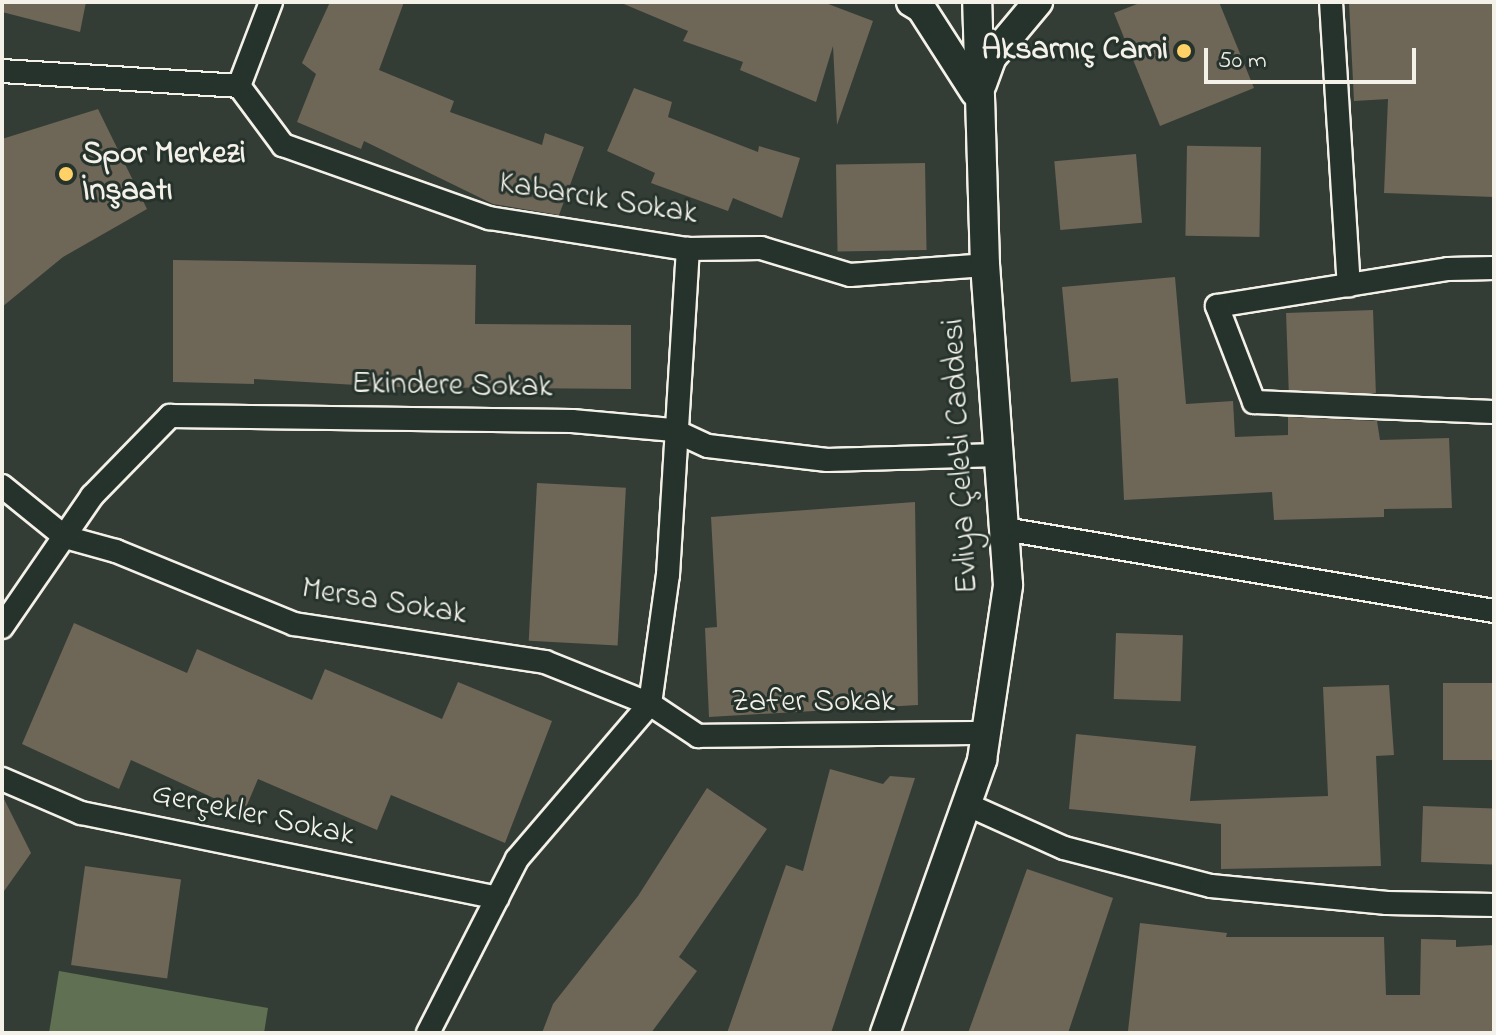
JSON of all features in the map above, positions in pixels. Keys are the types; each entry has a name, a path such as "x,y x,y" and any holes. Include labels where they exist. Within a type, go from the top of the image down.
{"street":[{"path":"2,71 239,86 271,2"},
{"path":"911,2 930,21 977,96"},
{"name":"Evliya Çelebi Caddesi","path":"885,1033 966,804 986,733 1008,585 985,265 977,96 977,2"},
{"path":"977,96 992,57 1038,2"},
{"path":"1331,2 1349,285"},
{"name":"Kabarcık Sokak","path":"239,86 283,145 489,218 688,249 761,248 850,275 985,265"},
{"path":"428,1033 517,859 650,704 668,575 673,430 688,249"},
{"path":"1494,268 1448,269 1217,306 1254,402 1494,412"},
{"name":"Ekindere Sokak","path":"2,627 92,496 170,416 572,421 673,430 708,446 827,460 999,455"},
{"path":"2,486 65,537"},
{"path":"1004,529 1494,611"},
{"name":"Mersa Sokak","path":"65,537 116,551 294,624 545,662 650,704"},
{"name":"Zafer Sokak","path":"650,704 698,736 986,733"},
{"name":"Gerçekler Sokak","path":"2,779 81,813 497,898"},
{"path":"966,804 1064,848 1211,886 1387,903 1494,905"}],"green space":[{"path":"59,971 268,1008 264,1033 49,1033"}],"building":[{"path":"2,2 86,2 80,32 2,12"},
{"path":"330,2 404,2 379,70 454,101 450,112 542,145 545,133 584,147 559,215 493,204 364,141 361,149 297,122 316,74 302,63"},
{"path":"619,2 823,2 873,21 837,125 833,46 816,102 740,70 743,62 683,41 688,31"},
{"name":"Aksarnıç Cami","path":"1142,2 1219,2 1254,88 1160,126 1114,13"},
{"path":"1349,2 1494,2 1494,197 1384,193 1388,99 1354,101"},
{"path":"634,88 672,102 668,117 758,152 759,146 800,158 782,218 733,198 728,211 651,183 655,173 607,151"},
{"name":"Spor Merkezi İnşaatı","path":"98,109 147,209 63,257 2,307 2,139"},
{"path":"1187,146 1261,147 1259,237 1185,236"},
{"path":"1136,154 1142,223 1060,230 1054,161"},
{"path":"925,163 927,250 838,252 836,165"},
{"path":"173,260 476,265 475,324 631,325 631,389 391,387 254,379 254,384 173,382"},
{"path":"1175,277 1186,404 1233,401 1235,437 1288,435 1288,417 1377,421 1380,440 1449,438 1452,508 1384,509 1384,517 1274,520 1272,492 1124,500 1118,378 1071,382 1062,287"},
{"path":"1373,310 1376,393 1289,396 1286,313"},
{"path":"537,483 626,488 618,645 529,641"},
{"path":"915,502 918,705 709,717 705,628 717,627 711,517"},
{"path":"74,623 187,673 197,649 312,700 325,669 442,719 458,682 552,721 505,843 391,795 377,830 258,779 244,812 131,760 119,789 22,744"},
{"path":"1116,633 1183,635 1181,701 1114,699"},
{"path":"1443,683 1494,683 1494,760 1443,760"},
{"path":"1389,685 1394,755 1376,756 1381,866 1221,869 1221,824 1069,809 1076,734 1196,746 1190,801 1328,796 1323,687"},
{"path":"830,769 883,784 890,776 915,778 831,1033 727,1033 786,865 803,871"},
{"path":"707,788 767,829 679,957 697,971 651,1033 542,1033 553,1004 638,896"},
{"path":"2,795 31,853 2,894"},
{"path":"1423,806 1494,808 1492,864 1421,862"},
{"path":"85,866 181,879 167,979 71,965"},
{"path":"1027,869 1113,898 1068,1033 968,1033"},
{"path":"1140,923 1227,933 1226,937 1384,937 1386,995 1420,995 1421,939 1456,940 1456,947 1494,945 1494,1033 1128,1031"}],"place":[{"name":"Aksarnıç Cami","path":"1184,51"},
{"name":"Spor Merkezi İnşaatı","path":"66,174"}]}
